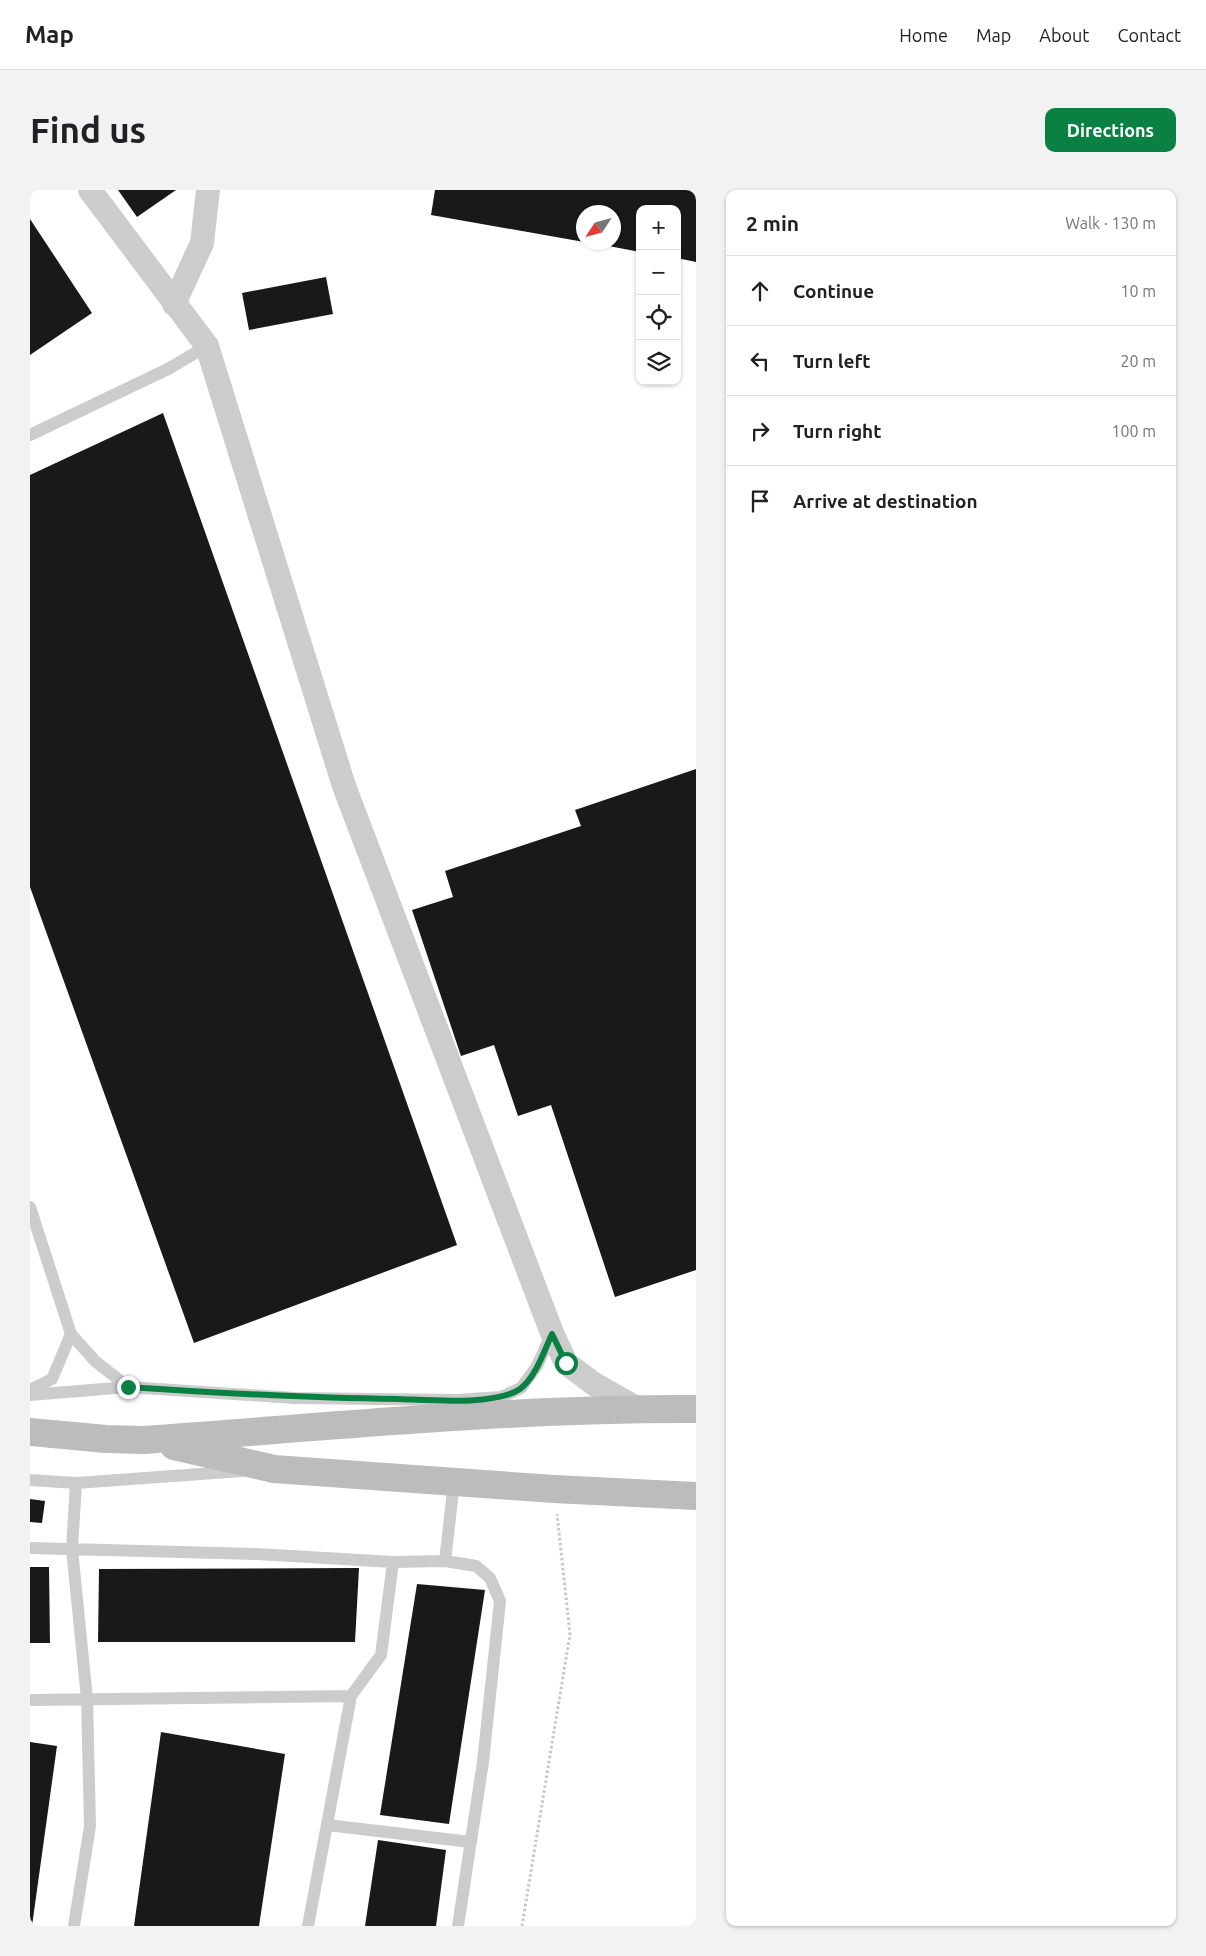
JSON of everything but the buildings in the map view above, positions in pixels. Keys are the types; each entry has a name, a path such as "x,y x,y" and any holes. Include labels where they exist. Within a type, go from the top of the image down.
{"street":[{"path":"90,190 207,346 344,786 552,1334 566,1363 594,1384 638,1409"},
{"path":"174,304 202,243 208,190"},
{"path":"30,1432 106,1439 144,1440 517,1414 638,1409 696,1409"},
{"path":"144,1440 274,1469 554,1489 696,1496"}],"lane":[{"path":"30,435 168,368 207,346"},
{"path":"30,1207 71,1334 95,1361 128,1387"},
{"path":"30,1390 52,1379 71,1334"},
{"path":"30,1395 128,1387 295,1398 457,1400 501,1397 521,1388 537,1366 552,1334"},
{"path":"30,1480 76,1482 274,1469"},
{"path":"74,1926 90,1826 87,1699 72,1549 76,1482"},
{"path":"445,1561 454,1482"},
{"path":"30,1548 257,1554 393,1562 445,1561 476,1566 490,1578 500,1601 483,1762 458,1926"},
{"path":"308,1926 350,1696 381,1655 393,1562"},
{"path":"30,1700 350,1696"},
{"path":"327,1825 471,1842"}],"path":[{"path":"522,1926 570,1634 554,1489"}],"route":[{"path":"128,1387 295,1398 457,1400 501,1397 521,1388 537,1366 552,1334 566,1363"}]}
